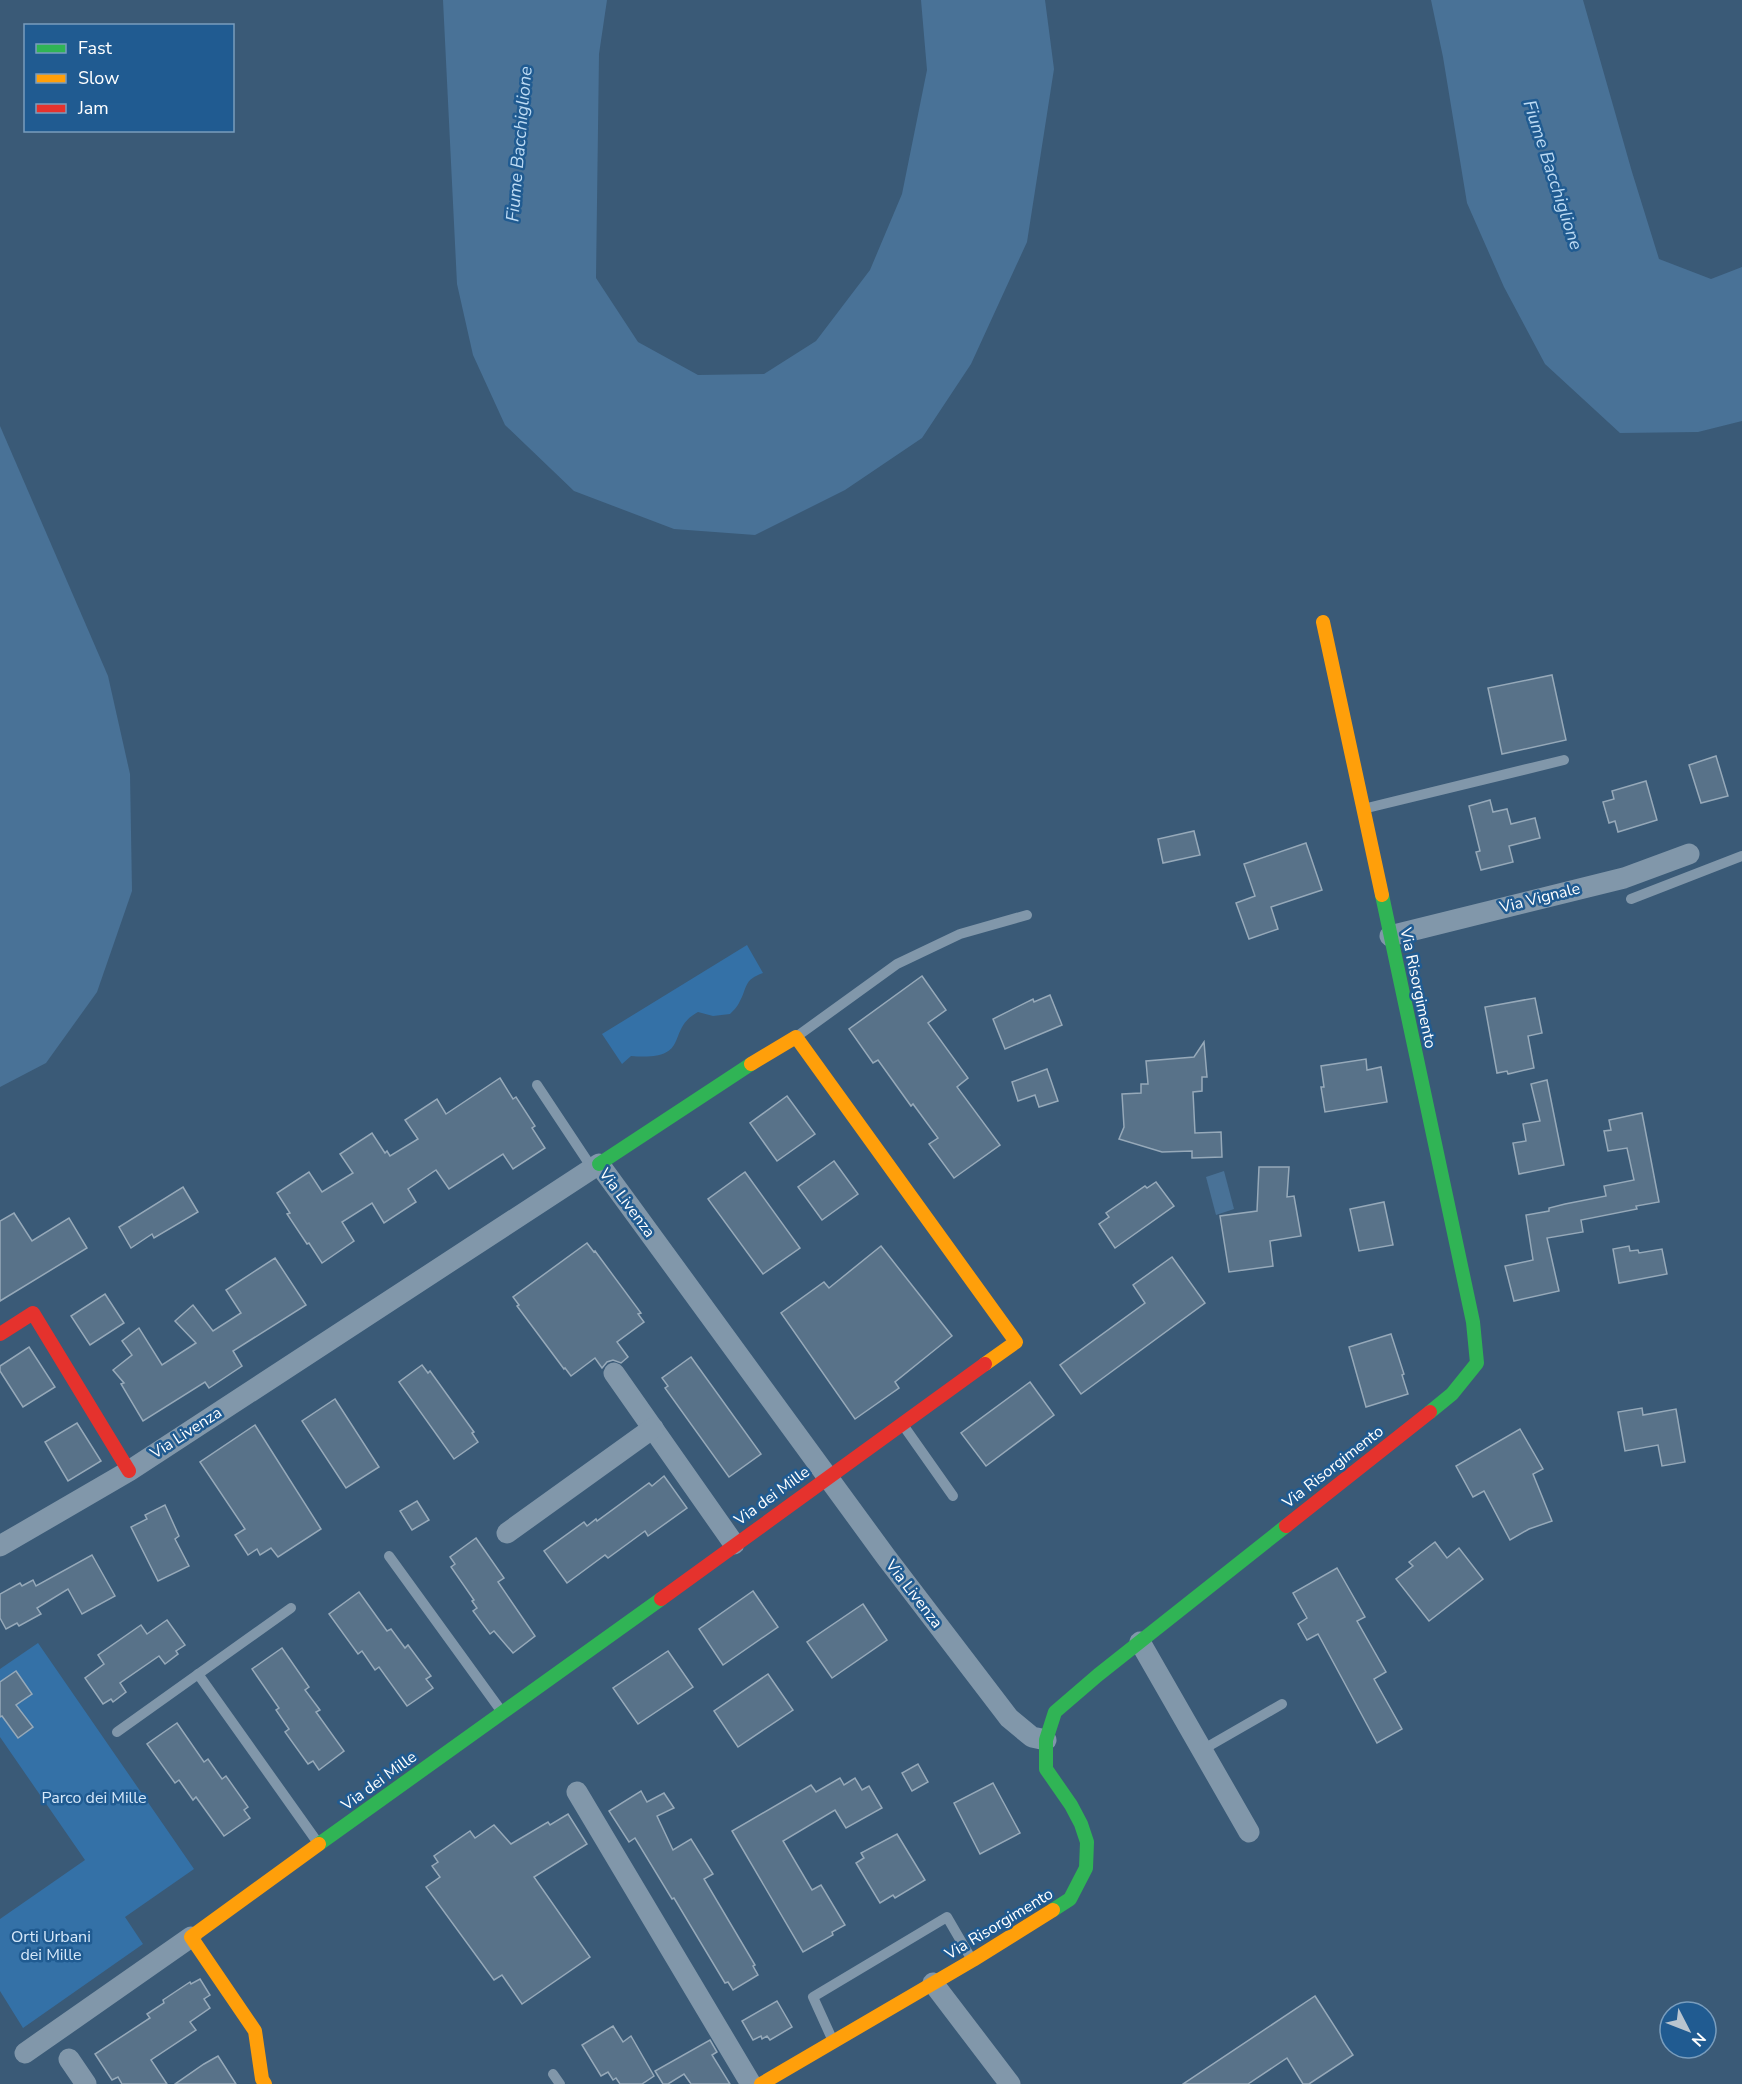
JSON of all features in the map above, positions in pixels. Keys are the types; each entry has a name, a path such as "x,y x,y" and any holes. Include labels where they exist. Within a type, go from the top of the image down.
{"street":[{"name":"Via Risorgimento","path":"761,2084 973,1960 1070,1899 1086,1868 1087,1842 1071,1805 1046,1769 1046,1740 1055,1712 1452,1394 1477,1363 1473,1322 1323,622"},
{"name":"Via Vignale","path":"1390,936 1624,878 1689,854"},
{"path":"596,1166 796,1037"},
{"name":"Via dei Mille","path":"191,1937 574,1663 734,1544 1016,1342 796,1037"},
{"name":"Via Livenza","path":"0,1546 129,1471 596,1166 886,1557 1009,1718 1032,1737 1046,1740"},
{"path":"0,1334 33,1313 129,1471"},
{"path":"614,1373 734,1544"},
{"path":"507,1533 653,1428"},
{"path":"1140,1642 1249,1832"},
{"path":"577,1792 751,2084"},
{"path":"25,2053 191,1937 255,2031 262,2079 265,2084"},
{"path":"933,1983 1010,2084"},
{"path":"69,2059 86,2084"}],"lane":[{"path":"1363,809 1564,760"},
{"path":"1631,899 1742,856"},
{"path":"796,1037 897,964 960,934 1027,915"},
{"path":"537,1085 596,1166"},
{"path":"902,1424 953,1496"},
{"path":"388,1556 502,1713"},
{"path":"117,1732 291,1608"},
{"path":"198,1674 320,1845"},
{"path":"1202,1750 1282,1704"},
{"path":"832,2041 813,1997 947,1917 973,1960"},
{"path":"553,2074 560,2084"}],"green space":[{"path":"747,945 763,973 749,981 738,1004 730,1014 713,1016 698,1012 682,1027 671,1049 663,1054 631,1056 622,1064 602,1034"},
{"name":"Parco dei Mille","path":"38,1643 194,1869 125,1917 143,1944 23,2028 0,1991 0,1919 85,1860 0,1737 0,1669"}],"water":[{"name":"Fiume Bacchiglione","path":"443,0 607,0 599,54 596,278 638,342 698,375 764,374 816,341 870,270 902,194 927,70 921,0 1045,0 1054,69 1027,242 971,364 922,438 845,490 755,535 674,529 574,491 505,425 473,355 457,284"},
{"name":"Fiume Bacchiglione","path":"1431,0 1583,0 1659,259 1711,279 1742,267 1742,421 1698,432 1620,433 1545,364 1504,287 1467,203 1443,57"},
{"path":"0,426 108,676 130,774 132,891 97,992 46,1063 0,1087"},
{"path":"1224,1171 1234,1209 1216,1215 1206,1177"}],"building":[{"path":"1552,675 1566,740 1502,754 1488,688"},
{"path":"1716,756 1728,796 1701,803 1689,765"},
{"path":"1646,781 1657,820 1618,832 1615,821 1609,823 1603,802 1614,799 1612,791"},
{"path":"1490,800 1493,812 1507,809 1511,824 1535,818 1540,838 1509,846 1513,862 1481,870 1476,852 1480,851 1469,806"},
{"path":"1194,831 1200,855 1163,863 1158,839"},
{"path":"1306,843 1322,890 1271,907 1278,929 1249,939 1236,903 1255,896 1244,864"},
{"path":"922,976 946,1010 928,1023 968,1078 957,1087 1000,1145 954,1178 929,1144 938,1138 913,1104 911,1106 878,1060 873,1063 849,1029"},
{"path":"1050,995 1062,1025 1005,1049 993,1019 1033,999 1034,1002"},
{"path":"1535,998 1542,1033 1528,1036 1534,1068 1508,1074 1507,1071 1497,1073 1485,1007"},
{"path":"1204,1042 1207,1077 1202,1077 1202,1091 1193,1092 1195,1133 1221,1132 1222,1157 1192,1158 1192,1151 1162,1152 1119,1139 1124,1127 1122,1094 1141,1093 1141,1084 1148,1084 1146,1061 1194,1057"},
{"path":"1366,1059 1367,1070 1381,1067 1387,1102 1325,1112 1321,1087 1324,1087 1321,1066"},
{"path":"1047,1069 1058,1101 1039,1107 1035,1095 1018,1101 1012,1082"},
{"path":"500,1078 513,1099 516,1097 535,1126 532,1128 545,1148 513,1169 503,1154 449,1189 436,1170 408,1189 416,1202 384,1223 372,1203 342,1222 354,1241 322,1263 287,1214 290,1213 277,1193 309,1172 322,1192 353,1173 340,1154 372,1133 385,1153 387,1151 390,1156 418,1139 405,1120 437,1099 446,1114"},
{"path":"1547,1080 1564,1165 1519,1174 1513,1143 1526,1141 1523,1124 1540,1121 1531,1084"},
{"path":"787,1096 815,1134 777,1161 750,1123"},
{"path":"1642,1113 1659,1202 1636,1206 1637,1209 1581,1220 1583,1232 1547,1238 1559,1291 1514,1301 1505,1266 1533,1260 1526,1215 1606,1196 1604,1186 1634,1180 1627,1148 1608,1151 1604,1131 1611,1130 1609,1120"},
{"path":"834,1161 858,1194 822,1220 798,1187"},
{"path":"1259,1167 1289,1167 1287,1197 1294,1196 1301,1236 1270,1241 1273,1266 1229,1272 1220,1216 1257,1211"},
{"path":"745,1172 800,1248 763,1274 708,1199"},
{"path":"1156,1182 1174,1206 1115,1248 1099,1224 1109,1217 1106,1213 1145,1186 1147,1188"},
{"path":"183,1187 198,1212 154,1238 152,1234 131,1248 119,1227"},
{"path":"1384,1202 1393,1245 1359,1251 1350,1209"},
{"path":"14,1213 32,1241 69,1218 87,1248 0,1301 0,1221"},
{"path":"587,1243 641,1313 638,1314 644,1322 617,1342 628,1357 621,1363 613,1360 607,1362 602,1368 595,1358 571,1376 517,1306 519,1305 513,1297"},
{"path":"881,1246 952,1336 895,1382 899,1388 855,1419 781,1313 824,1282 829,1288"},
{"path":"1629,1246 1630,1251 1638,1250 1639,1253 1662,1249 1667,1274 1619,1283 1613,1249"},
{"path":"1172,1257 1205,1303 1081,1394 1060,1365 1145,1303 1133,1285"},
{"path":"275,1258 306,1305 233,1351 242,1366 209,1388 205,1382 143,1421 121,1384 124,1383 113,1370 132,1355 122,1341 139,1328 162,1365 196,1343 175,1321 193,1305 213,1331 241,1313 226,1290"},
{"path":"105,1294 124,1323 90,1345 71,1316"},
{"path":"1391,1334 1408,1394 1366,1407 1349,1347"},
{"path":"29,1347 55,1387 23,1407 0,1371 0,1366"},
{"path":"691,1357 761,1454 729,1477 665,1388 668,1386 662,1378"},
{"path":"422,1365 428,1373 430,1371 474,1432 472,1433 478,1442 454,1459 399,1382"},
{"path":"1030,1382 1054,1415 986,1466 961,1433"},
{"path":"335,1399 379,1467 346,1488 302,1421"},
{"path":"1642,1408 1643,1415 1676,1409 1685,1462 1662,1466 1658,1445 1625,1451 1618,1412"},
{"path":"77,1423 101,1461 68,1481 45,1442"},
{"path":"255,1425 321,1529 278,1557 271,1548 260,1555 257,1549 248,1555 235,1535 245,1529 200,1462"},
{"path":"1520,1429 1543,1469 1533,1474 1552,1521 1529,1529 1510,1540 1484,1491 1473,1497 1456,1466"},
{"path":"664,1476 687,1508 648,1536 645,1531 608,1558 605,1555 567,1583 544,1551 584,1522 587,1526 596,1519 597,1521 649,1483 652,1486"},
{"path":"417,1501 429,1520 412,1530 400,1511"},
{"path":"165,1505 179,1536 175,1539 189,1566 158,1581 131,1527 147,1519 145,1515"},
{"path":"476,1538 504,1578 498,1582 535,1636 513,1653 494,1631 490,1634 473,1611 477,1608 472,1601 474,1600 451,1567 455,1564 450,1557"},
{"path":"1435,1542 1447,1558 1459,1548 1483,1579 1429,1621 1396,1579 1413,1566 1409,1562"},
{"path":"92,1555 115,1596 82,1614 68,1589 37,1608 41,1614 19,1626 17,1623 6,1629 0,1618 0,1594 20,1583 22,1586 33,1580 36,1586"},
{"path":"1337,1568 1365,1617 1357,1621 1386,1672 1374,1679 1402,1729 1377,1743 1318,1634 1307,1640 1298,1624 1307,1618 1293,1593"},
{"path":"753,1591 778,1627 723,1665 699,1629"},
{"path":"359,1592 387,1631 391,1629 405,1648 408,1645 431,1676 426,1679 433,1688 407,1706 379,1667 375,1670 362,1651 358,1654 329,1614"},
{"path":"863,1604 887,1640 832,1678 807,1642"},
{"path":"167,1620 185,1645 176,1651 178,1654 165,1664 159,1656 120,1683 126,1692 113,1702 111,1699 103,1704 85,1678 104,1664 98,1655 141,1625 147,1634"},
{"path":"282,1648 309,1687 305,1690 320,1710 316,1712 344,1751 319,1770 313,1761 308,1764 285,1732 289,1729 276,1710 279,1708 252,1669"},
{"path":"668,1651 693,1687 638,1724 613,1688"},
{"path":"16,1671 32,1694 16,1705 33,1727 18,1738 2,1716 0,1717 0,1682"},
{"path":"768,1674 793,1710 738,1747 714,1711"},
{"path":"177,1723 204,1762 208,1759 222,1779 226,1776 248,1807 244,1810 250,1818 224,1836 196,1797 193,1800 179,1780 175,1783 147,1744"},
{"path":"918,1764 928,1782 912,1791 902,1773"},
{"path":"840,1778 844,1785 855,1778 862,1790 869,1786 882,1808 846,1828 835,1810 783,1841 812,1890 821,1885 845,1925 832,1932 833,1935 803,1952 732,1831 811,1785 816,1792"},
{"path":"993,1783 1020,1833 980,1854 954,1803"},
{"path":"641,1791 647,1802 664,1793 674,1808 657,1816 673,1850 691,1839 713,1874 704,1879 755,1965 753,1966 758,1975 733,1990 728,1982 725,1983 635,1838 629,1842 609,1811"},
{"path":"568,1814 587,1844 534,1877 590,1957 522,2004 502,1975 494,1980 426,1887 440,1877 432,1866 438,1862 434,1856 470,1831 475,1838 494,1825 511,1844 548,1822 550,1825"},
{"path":"897,1834 925,1880 895,1898 893,1895 880,1903 856,1863 864,1858 861,1853"},
{"path":"200,1979 210,1995 204,1999 210,2008 190,2022 196,2030 151,2060 167,2084 122,2084 118,2077 112,2080 95,2054 150,2018 147,2014 164,2003 163,2000 190,1982 191,1984"},
{"path":"1315,1996 1353,2055 1309,2084 1303,2084 1287,2058 1248,2084 1183,2084"},
{"path":"777,2001 792,2027 770,2040 767,2036 762,2039 761,2036 753,2040 742,2021"},
{"path":"613,2026 623,2042 631,2036 654,2076 642,2084 620,2084 616,2078 613,2080 608,2072 601,2076 582,2045"},
{"path":"710,2040 717,2052 712,2055 730,2084 691,2084 684,2074 668,2084 663,2084 655,2071"},
{"path":"218,2056 236,2084 175,2084 204,2064"}],"traffic: fast":[{"path":"1382,895 1473,1322 1477,1363 1452,1394 1430,1412"},
{"path":"599,1164 751,1064"},
{"path":"1053,1910 1070,1899 1086,1868 1087,1842 1071,1805 1046,1769 1046,1740 1055,1712 1098,1675 1286,1526"},
{"path":"319,1844 661,1599"}],"traffic: slow":[{"path":"1323,622 1382,895"},
{"path":"751,1064 796,1037 1016,1342 985,1364"},
{"path":"265,2084 262,2079 255,2031 191,1937 319,1844"},
{"path":"761,2084 973,1960 1053,1910"}],"traffic: jam":[{"path":"0,1334 33,1313 129,1471"},
{"path":"661,1599 985,1364"},
{"path":"1286,1526 1430,1412"}],"park label":[{"name":"Orti Urbani dei Mille","path":"51,1946"}]}
